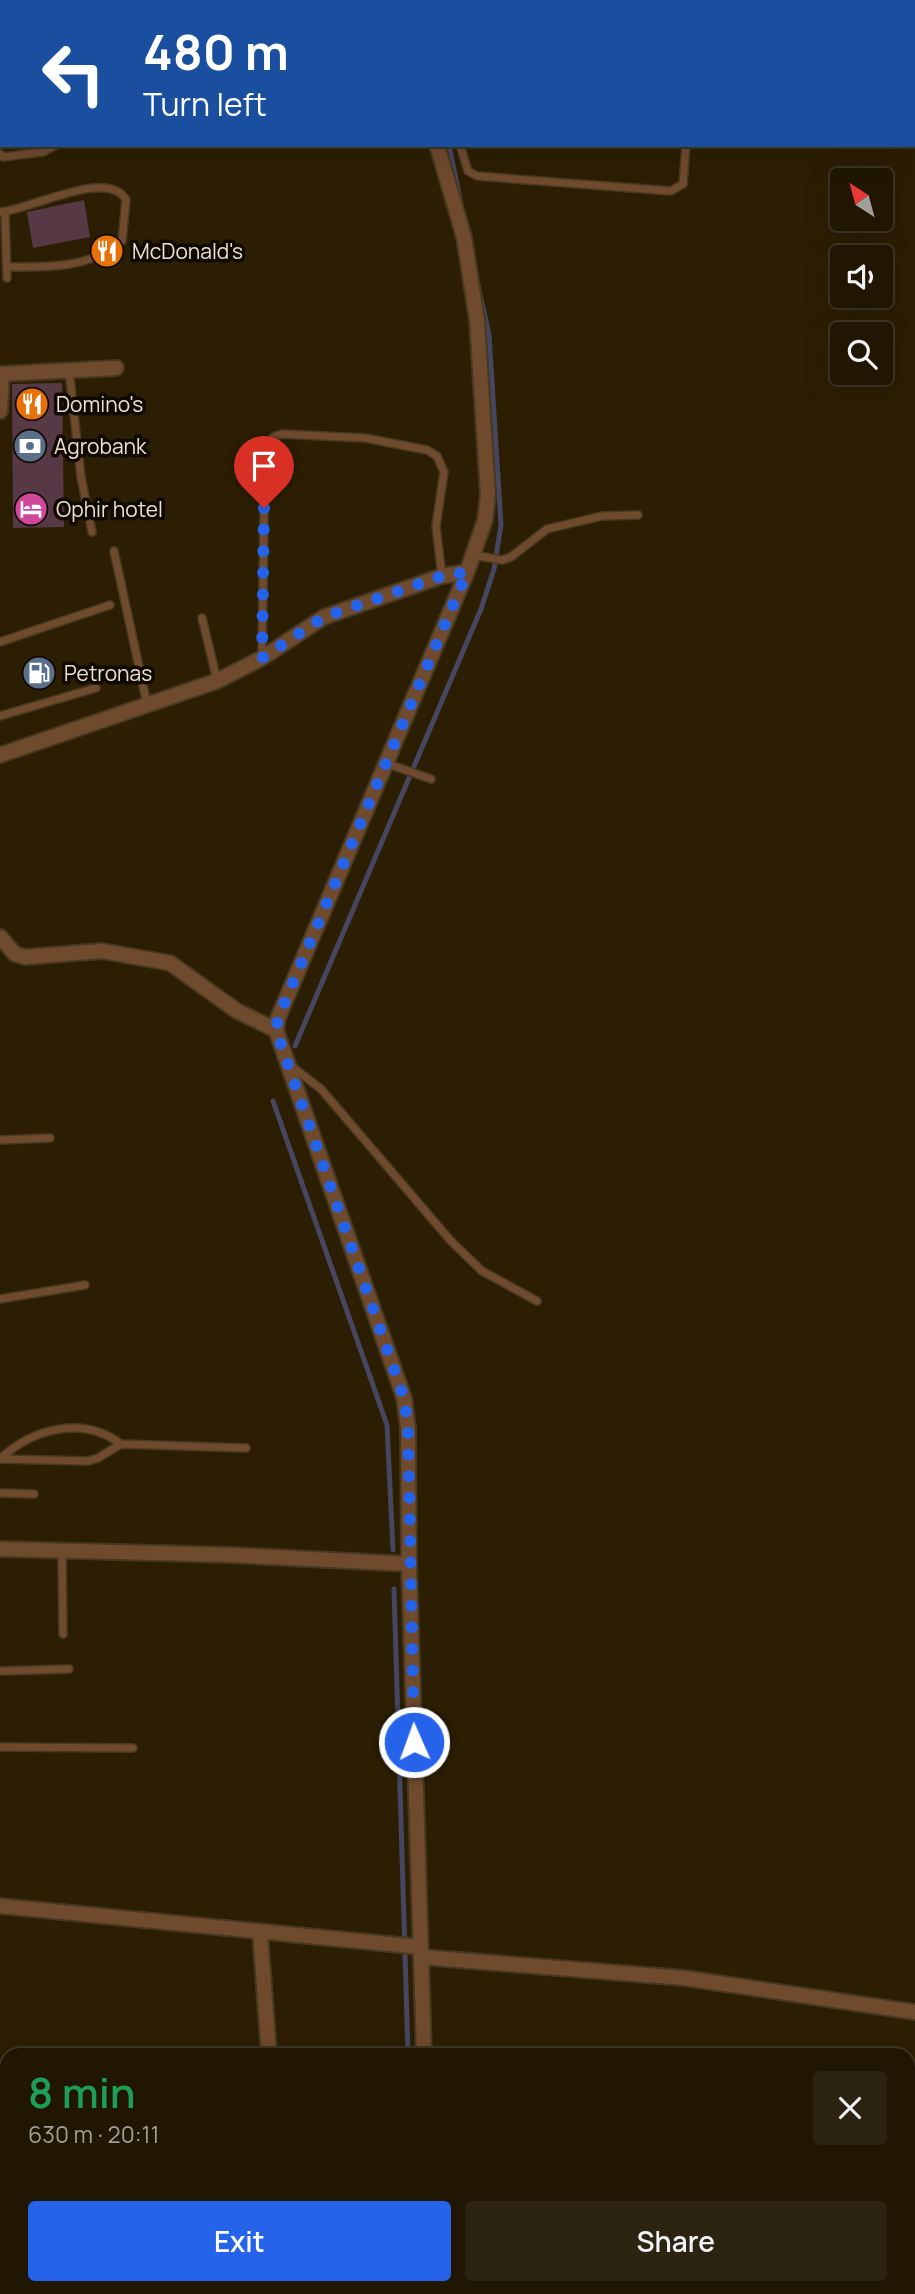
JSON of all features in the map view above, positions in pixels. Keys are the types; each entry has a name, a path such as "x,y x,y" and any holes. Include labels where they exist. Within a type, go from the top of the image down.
{"street":[{"path":"424,2048 417,1950 408,1428 404,1398 276,1030 278,1018 388,766 476,554 485,520 488,495 477,320 464,237 438,147"},
{"path":"0,411 1,374 116,368"},
{"path":"0,755 218,681 262,658 324,617 442,576 467,572"},
{"path":"0,937 15,954 25,957 102,951 170,963 237,1011 276,1030"},
{"path":"0,1549 409,1564"},
{"path":"0,1906 393,1944 417,1950 684,1978 915,2012"},
{"path":"260,1932 269,2048"}],"lane":[{"path":"0,154 3,157 43,152 52,147"},
{"path":"461,147 468,171 477,176 671,191 683,184 686,147"},
{"path":"7,267 62,267 92,260 122,241 127,209 123,194 114,189 93,188 3,212 7,278"},
{"path":"69,370 81,477 92,532"},
{"path":"262,658 265,447 273,437 282,433 365,438 427,450 437,456 444,472 436,526 442,576"},
{"path":"476,554 502,560 511,557 547,529 602,516 638,515"},
{"path":"114,551 147,705"},
{"path":"0,642 110,606"},
{"path":"202,618 218,681"},
{"path":"0,716 96,688"},
{"path":"388,766 431,779"},
{"path":"287,1062 321,1089 466,1256 482,1271 537,1300"},
{"path":"0,1140 50,1138"},
{"path":"0,1299 85,1286"},
{"path":"0,1459 35,1434 69,1427 94,1431 121,1444 246,1448"},
{"path":"0,1459 88,1461 121,1444"},
{"path":"0,1493 34,1494"},
{"path":"62,1550 63,1634"},
{"path":"0,1671 69,1669"},
{"path":"0,1747 133,1748"}],"building":[{"path":"84,200 90,237 33,248 27,212"},
{"path":"62,383 64,527 13,528 12,384"}],"waterway":[{"path":"449,147 461,204"},
{"path":"295,1046 481,609 494,569 501,525 489,335 478,285"},
{"path":"273,1101 387,1425 393,1550"},
{"path":"394,1589 408,2048"}],"place":[{"name":"McDonald's","path":"107,251"},
{"name":"Domino's","path":"32,404"},
{"name":"Agrobank","path":"30,446"},
{"name":"Ophir hotel","path":"31,509"},
{"name":"Petronas","path":"39,673"}],"route":[{"path":"264,508 262,658 324,617 442,576 467,572 278,1018 276,1030 404,1398 408,1428 414,1742"}]}
